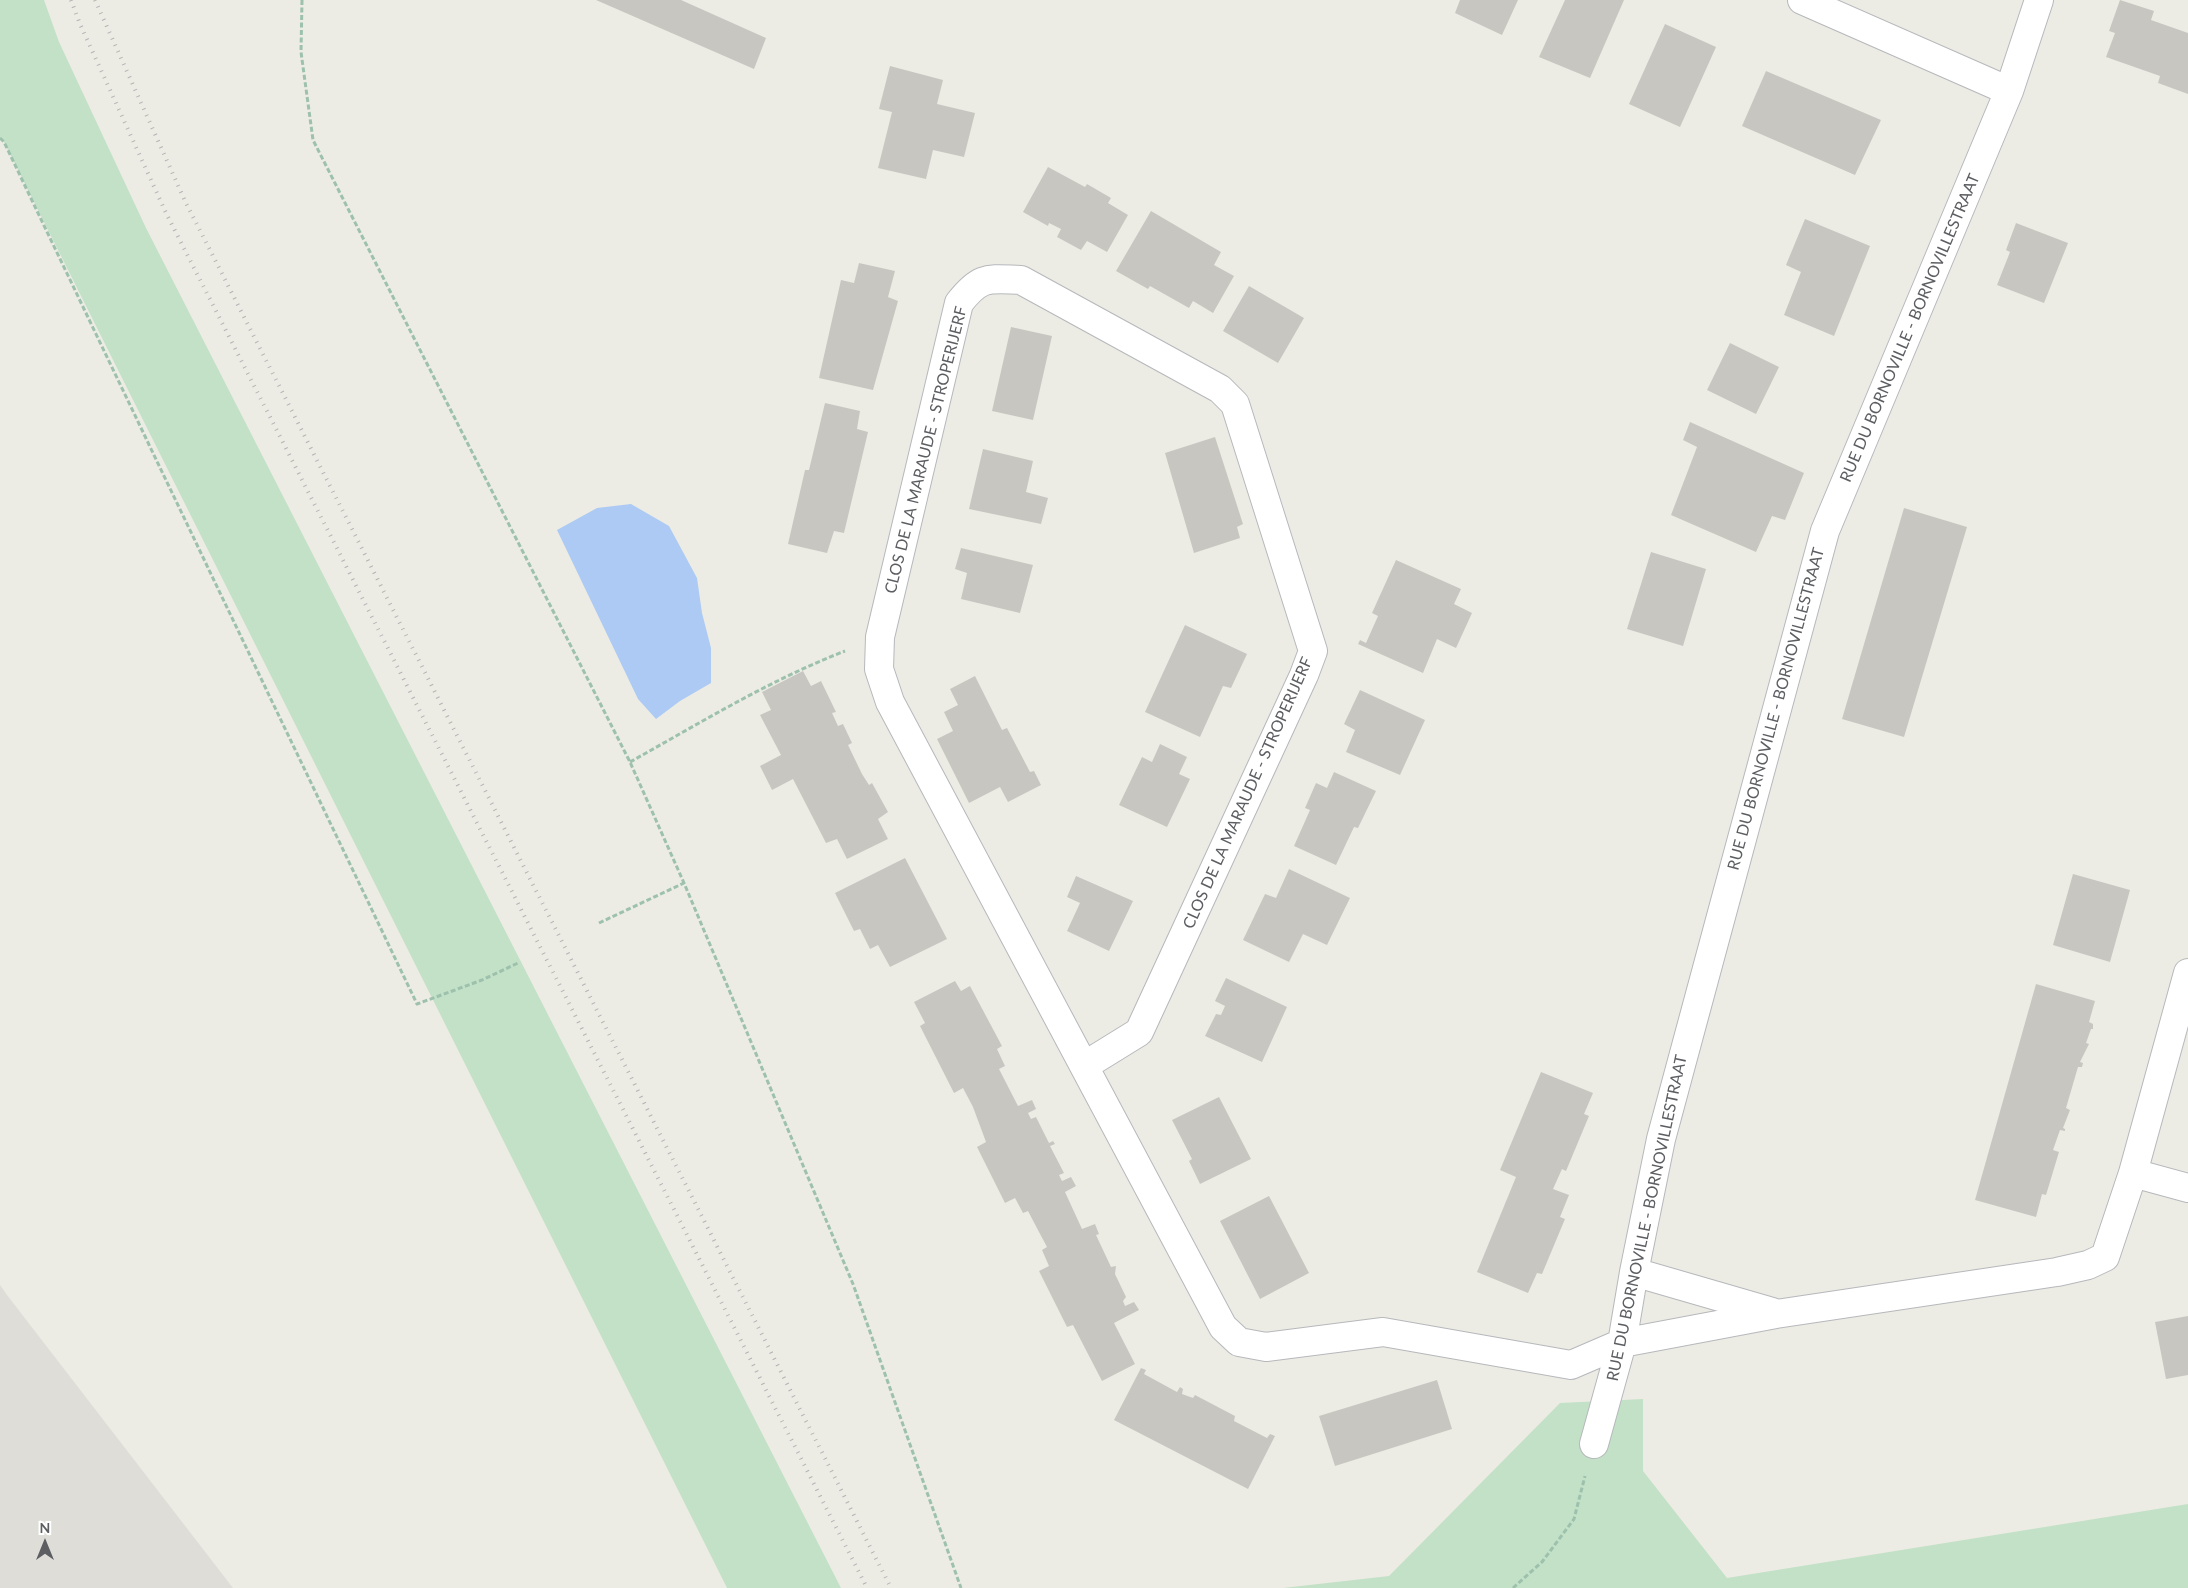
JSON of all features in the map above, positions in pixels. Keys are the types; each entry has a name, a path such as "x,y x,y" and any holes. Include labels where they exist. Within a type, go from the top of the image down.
{"street":[{"path":"1802,0 2009,91"},
{"name":"RUE DU BORNOVILLE - BORNOVILLESTRAAT","path":"1594,1444 1622,1343 1634,1272 1664,1130 1825,531 2009,91 2038,0"},
{"name":"CLOS DE LA MARAUDE - STROPERIJERF","path":"1084,1066 1139,1032 1313,652 1235,404 1220,388 1021,280 989,279 972,286 959,303 880,637 879,669 890,702 1223,1327 1239,1342 1266,1347 1383,1332 1571,1365 1622,1343 1776,1314 2057,1272 2088,1265 2104,1257 2133,1173 2188,973"},
{"path":"2133,1173 2188,1188"},
{"path":"1634,1272 1776,1314"}],"path":[{"path":"302,0 300,52 313,140 630,762 684,883 853,1284 961,1588"},
{"path":"0,138 13,160 417,1004 482,980 518,963"},
{"path":"630,762 738,702 815,664 880,637"},
{"path":"599,923 684,883"},
{"path":"1512,1588 1542,1562 1574,1519 1594,1444"}],"shaded area":[{"path":"0,1285 7,1295 233,1588 0,1588"}],"green space":[{"path":"0,0 44,0 59,42 146,228 841,1588 727,1588 4,142 0,138"},
{"path":"1643,1399 1643,1471 1727,1578 2188,1504 2188,1588 1283,1588 1389,1576 1560,1403"}],"water":[{"path":"631,504 669,526 697,578 702,613 711,648 711,683 680,701 656,719 638,699 557,530 597,508"}],"building":[{"path":"596,0 681,0 766,38 754,69"},
{"path":"1460,0 1518,0 1502,35 1455,13"},
{"path":"1565,0 1624,0 1590,78 1539,57"},
{"path":"2120,0 2154,11 2151,20 2188,33 2188,94 2158,83 2160,76 2106,57 2115,33 2109,31"},
{"path":"1665,24 1716,47 1680,127 1629,104"},
{"path":"890,66 943,80 937,104 975,113 964,157 933,150 926,179 878,168 892,112 879,109"},
{"path":"1766,71 1881,120 1855,175 1742,126"},
{"path":"1048,167 1085,187 1087,184 1111,198 1108,203 1128,215 1107,252 1087,241 1081,250 1057,237 1061,229 1049,223 1048,226 1023,212"},
{"path":"1151,211 1221,252 1214,265 1234,276 1213,313 1193,301 1189,308 1150,286 1148,289 1116,271"},
{"path":"1805,219 1870,246 1834,336 1784,315 1801,272 1786,265"},
{"path":"2016,223 2068,243 2044,303 1997,285 2010,252 2006,250"},
{"path":"859,263 895,271 888,297 898,301 873,390 819,378 841,280 854,283"},
{"path":"1249,286 1304,318 1278,363 1223,331"},
{"path":"1011,327 1052,336 1033,420 992,411"},
{"path":"1730,343 1779,367 1756,414 1707,390"},
{"path":"825,403 860,411 857,429 868,432 844,533 834,531 827,553 788,544 805,470 809,470"},
{"path":"1690,422 1804,473 1785,520 1772,516 1756,552 1671,515 1697,447 1683,440"},
{"path":"1215,437 1243,524 1237,527 1240,538 1194,553 1165,453"},
{"path":"983,449 1033,461 1026,492 1048,498 1041,524 969,509"},
{"path":"1904,508 1967,527 1904,737 1842,719"},
{"path":"961,548 1033,565 1020,613 961,599 967,573 955,569"},
{"path":"1651,552 1706,569 1683,646 1627,629"},
{"path":"1396,560 1461,589 1454,604 1472,613 1456,648 1437,639 1423,673 1358,644 1360,640 1366,643 1378,616 1372,613"},
{"path":"1185,625 1247,654 1231,688 1223,686 1200,737 1145,712"},
{"path":"803,671 811,686 821,681 836,712 832,713 838,726 843,724 852,743 848,745 862,774 869,785 872,783 888,812 878,819 888,839 847,859 837,839 826,843 793,779 772,790 760,766 781,755 760,715 771,710 762,692"},
{"path":"975,676 1002,730 1007,728 1030,772 1034,771 1041,785 1008,802 1000,787 969,803 937,739 953,731 944,712 958,705 950,689"},
{"path":"1360,690 1425,720 1400,775 1346,752 1355,730 1344,724"},
{"path":"1160,744 1187,757 1179,774 1190,779 1167,827 1119,805 1142,757 1152,762"},
{"path":"1334,772 1376,791 1358,828 1354,827 1336,865 1294,846 1310,810 1305,808 1316,783 1327,788"},
{"path":"905,858 947,939 890,967 878,945 870,949 860,929 854,931 835,893"},
{"path":"1289,869 1350,898 1327,945 1303,934 1289,962 1243,940 1265,894 1276,898"},
{"path":"2073,874 2130,890 2110,962 2053,945"},
{"path":"1076,876 1133,901 1109,951 1067,931 1080,903 1067,897"},
{"path":"1226,978 1287,1007 1262,1062 1205,1036 1216,1014 1221,1015 1225,1006 1215,1001"},
{"path":"955,981 961,991 970,986 1002,1046 997,1049 1005,1066 999,1069 1018,1106 1032,1100 1036,1109 1028,1113 1031,1119 1036,1117 1049,1143 1053,1141 1055,1144 1050,1146 1064,1173 1059,1175 1062,1181 1071,1177 1076,1186 1065,1192 1082,1229 1095,1224 1099,1234 1096,1235 1111,1267 1116,1266 1115,1274 1126,1297 1123,1301 1125,1306 1134,1302 1139,1310 1114,1323 1135,1364 1102,1381 1073,1325 1067,1327 1039,1271 1049,1266 1042,1250 1047,1247 1028,1211 1023,1213 1015,1198 1005,1203 977,1147 986,1142 973,1107 963,1088 954,1093 920,1026 925,1023 914,1002"},
{"path":"2036,984 2095,1001 2089,1022 2093,1024 2093,1029 2091,1029 2086,1043 2089,1044 2080,1062 2083,1063 2082,1067 2078,1067 2066,1108 2070,1110 2063,1128 2065,1131 2060,1130 2053,1150 2059,1152 2046,1195 2042,1194 2036,1217 1975,1200"},
{"path":"1541,1072 1593,1093 1584,1114 1589,1116 1566,1171 1562,1169 1553,1189 1569,1195 1560,1217 1565,1219 1542,1274 1537,1273 1528,1293 1477,1272 1516,1177 1500,1170"},
{"path":"1219,1097 1251,1159 1200,1184 1189,1161 1192,1159 1172,1120"},
{"path":"1269,1196 1309,1273 1260,1299 1220,1221"},
{"path":"2188,1316 2188,1375 2166,1379 2155,1322"},
{"path":"1141,1368 1146,1370 1144,1374 1177,1392 1180,1387 1183,1389 1182,1394 1193,1398 1195,1395 1235,1416 1234,1421 1267,1438 1270,1434 1275,1436 1248,1489 1114,1420"},
{"path":"1437,1380 1452,1429 1335,1466 1319,1416"}],"railway":[{"path":"71,0 80,24 166,213 867,1588"},
{"path":"95,0 185,201 891,1588"}]}
